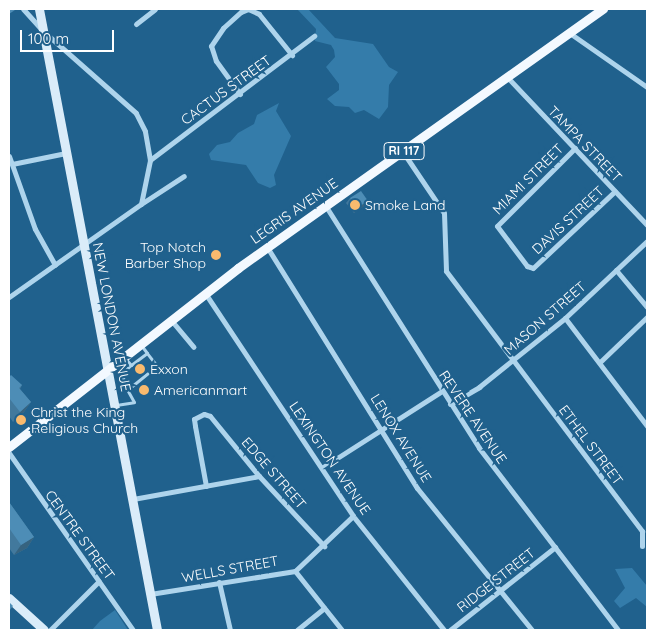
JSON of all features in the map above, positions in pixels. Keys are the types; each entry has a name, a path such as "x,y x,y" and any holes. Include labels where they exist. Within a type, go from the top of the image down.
{"main road":[{"name":"NEW LONDON AVENUE","path":"39,9 116,405 156,630"},
{"name":"LEGRIS AVENUE","path":"9,448 204,293 325,205 508,78 603,9"},
{"path":"9,598 44,630"}],"street":[{"path":"23,9 43,31 136,113 145,131 150,160 141,204"},
{"path":"136,24 155,9"},
{"path":"240,94 216,61 211,46 223,28 242,12 248,9 259,14 292,55"},
{"path":"570,34 647,87"},
{"name":"CACTUS STREET","path":"150,160 292,55 314,36"},
{"name":"TAMPA STREET","path":"508,78 647,224"},
{"name":"MIAMI STREET","path":"496,226 575,148"},
{"name":"ETHEL STREET","path":"403,152 444,213 446,271 642,531 642,546"},
{"path":"12,164 66,153"},
{"path":"9,156 35,229 55,265"},
{"path":"9,297 84,242 184,176"},
{"name":"DAVIS STREET","path":"496,226 527,266 533,268 615,191"},
{"name":"REVERE AVENUE","path":"325,205 450,404 500,477 618,630"},
{"name":"MASON STREET","path":"450,404 479,387 565,318 647,241"},
{"name":"LENOX AVENUE","path":"267,247 383,429 418,488 532,630"},
{"path":"616,270 647,307"},
{"name":"LEXINGTON AVENUE","path":"204,293 323,467 353,516 444,630"},
{"path":"600,362 647,317"},
{"path":"565,318 647,426"},
{"path":"171,320 194,347"},
{"path":"323,467 442,391"},
{"name":"EDGE STREET","path":"206,486 194,419 206,416 239,449 259,476 324,546"},
{"name":"CENTRE STREET","path":"9,453 134,630"},
{"path":"132,499 259,476"},
{"name":"WELLS STREET","path":"150,594 295,571 324,546 353,516"},
{"name":"RIDGE STREET","path":"450,630 555,548"},
{"path":"295,571 342,630"},
{"path":"50,630 99,581"},
{"path":"219,582 230,630"},
{"path":"297,630 324,608"}],"lane":[{"path":"140,344 165,374"},
{"path":"116,405 134,402 127,390 122,373 128,371 132,365 147,353"},
{"path":"124,356 136,368"},
{"path":"139,359 142,363"},
{"path":"127,390 148,371 157,366"}],"shaded area":[{"path":"297,9 308,9 335,38 373,44 389,67 398,72 389,85 388,107 379,119 364,110 355,113 349,107 335,106 327,99 339,90 339,84 326,67 335,57 334,50 331,45 315,41 316,29"},
{"path":"279,103 276,111 291,136 274,175 276,185 270,188 258,183 246,165 211,160 209,154 217,145 230,142 238,133 254,124 257,115"},
{"path":"632,568 647,586 647,607 636,598 620,608 614,601 625,588 615,569"},
{"path":"115,610 128,630 92,630 100,621"}],"building":[{"path":"9,9 14,9 15,10 9,14"},
{"path":"361,191 368,201 357,208 350,198"},
{"path":"11,375 22,385 19,388 31,402 20,412 9,398 9,377"},
{"path":"9,502 34,537 21,545 9,528"},
{"path":"9,602 13,606 9,611"}],"place":[{"name":"Smoke Land","path":"355,205"},
{"name":"Top Notch Barber Shop","path":"216,255"},
{"name":"Exxon","path":"140,369"},
{"name":"Americanmart","path":"144,390"},
{"name":"Christ the King Religious Church","path":"21,420"}]}
